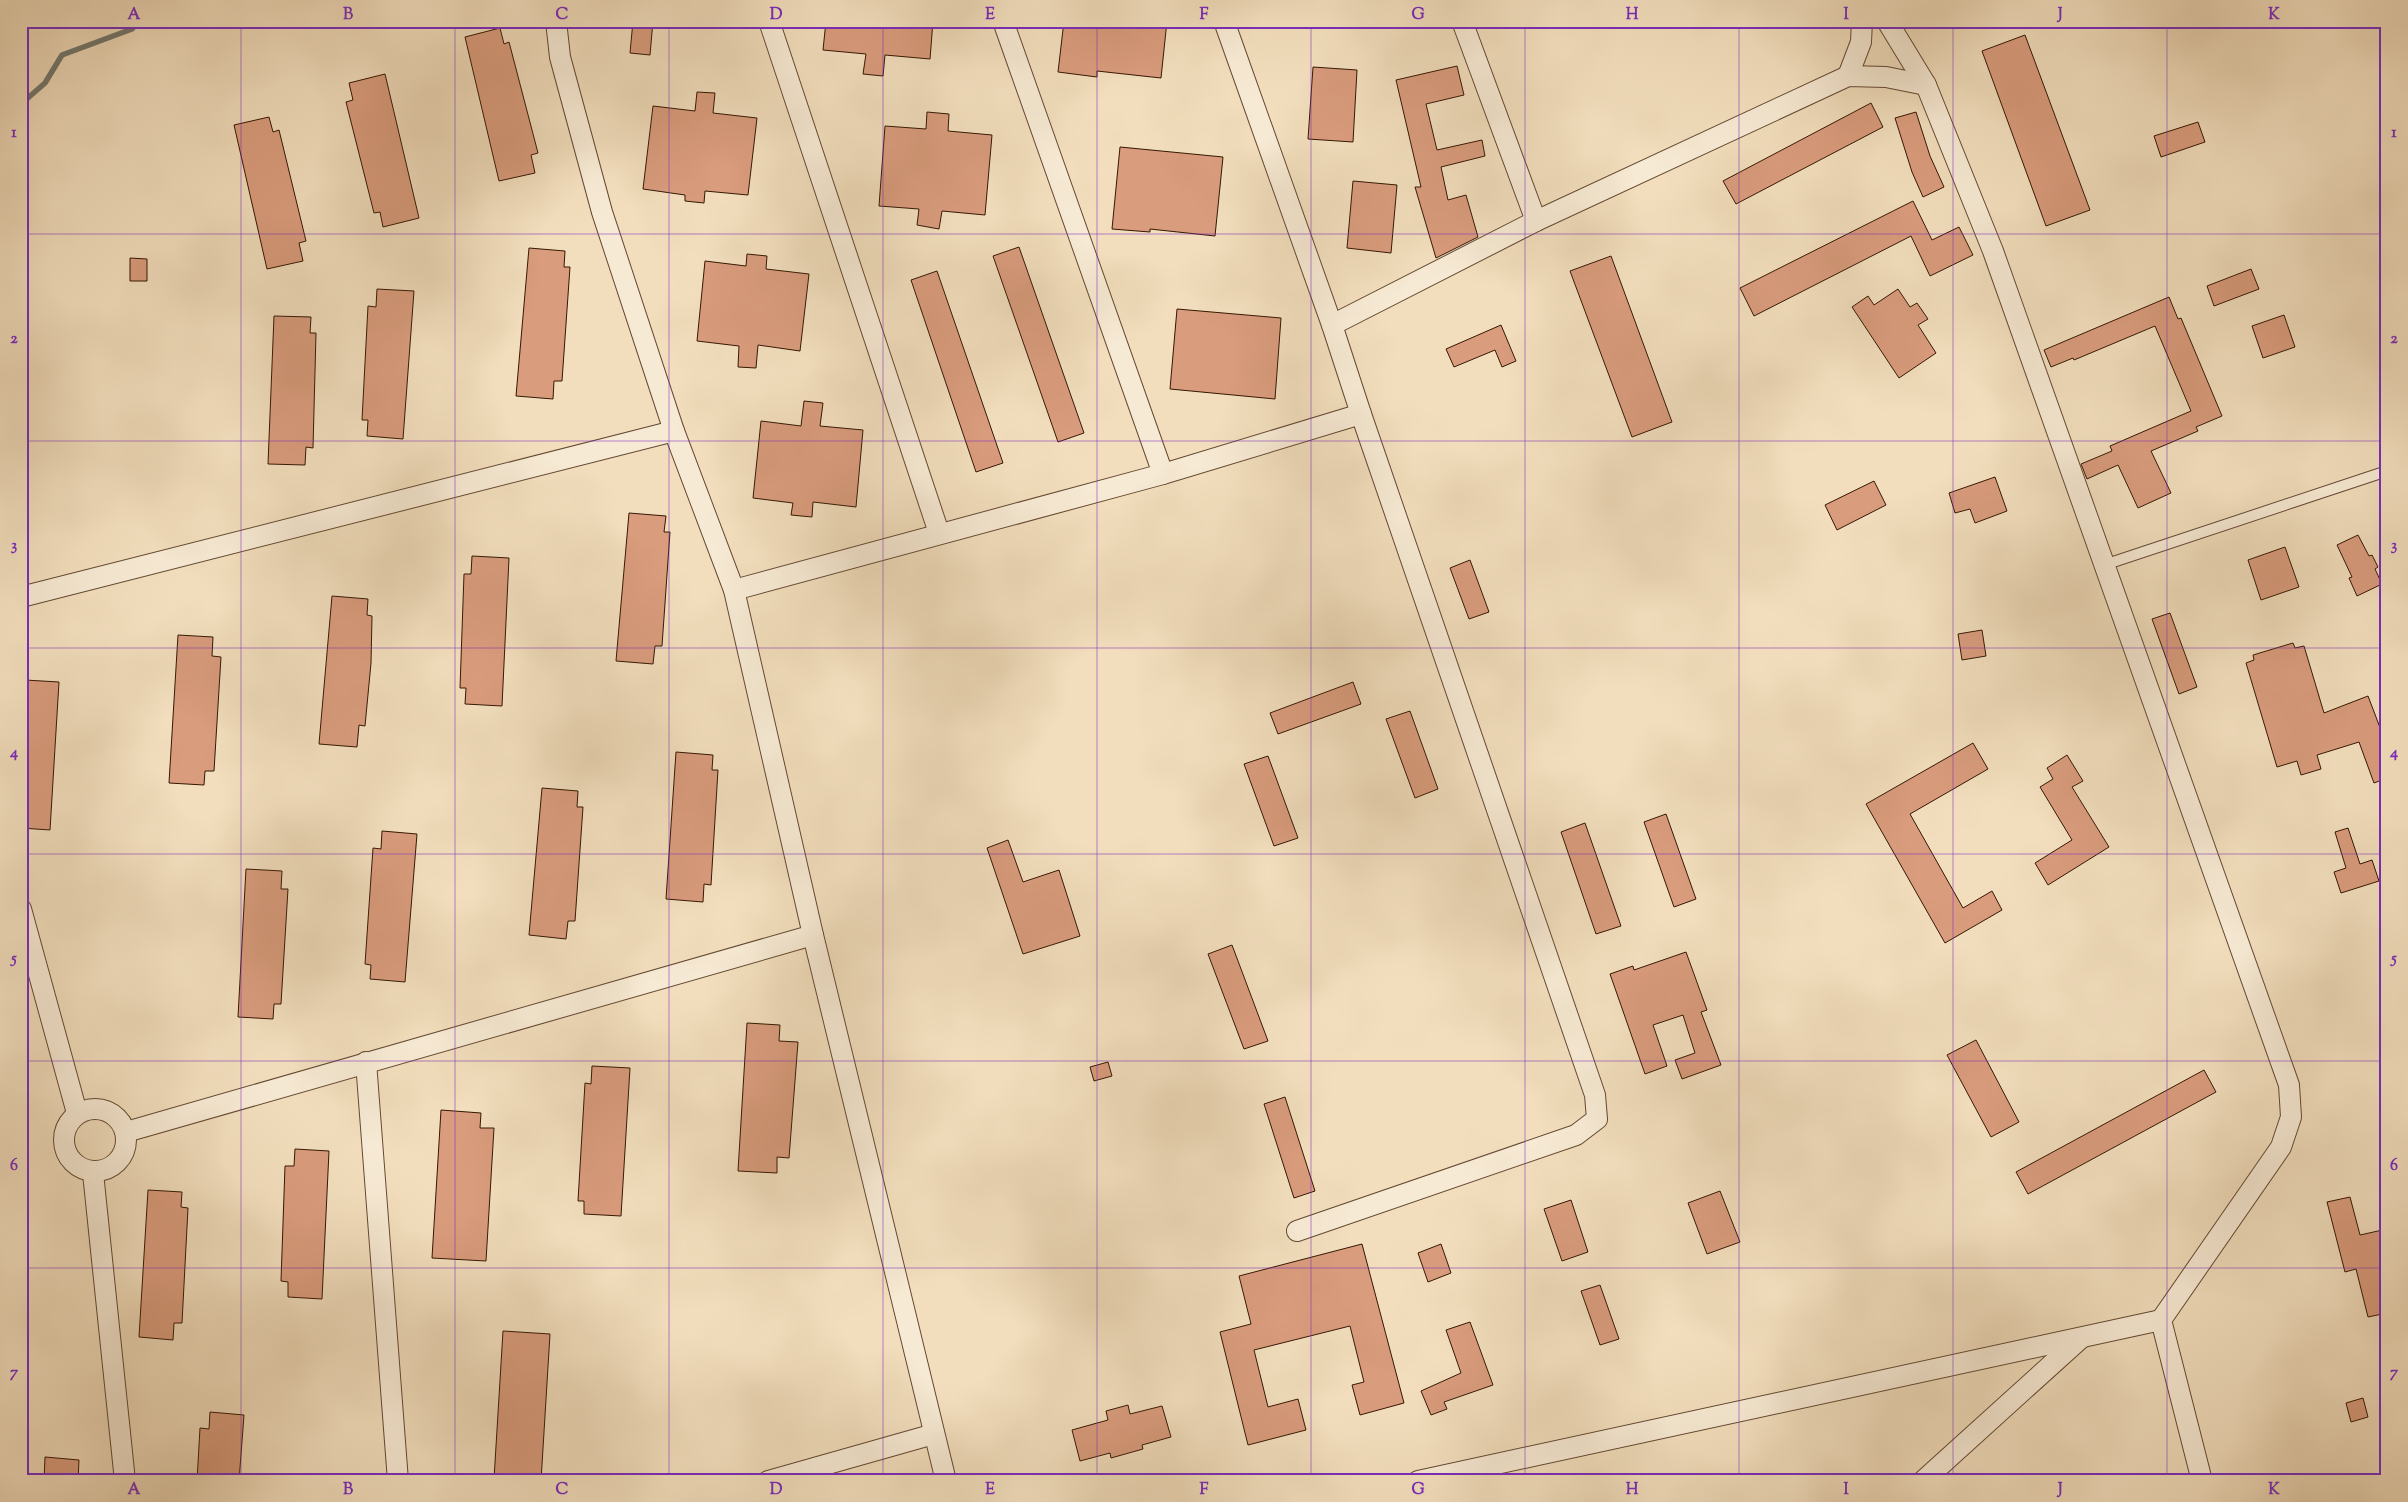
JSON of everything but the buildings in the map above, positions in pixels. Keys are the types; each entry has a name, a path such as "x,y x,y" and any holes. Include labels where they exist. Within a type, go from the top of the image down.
{"street":[{"path":"556,21 560,57 602,212 674,431 734,590 812,935 946,1481"},
{"path":"769,21 939,533"},
{"path":"1003,21 1163,474"},
{"path":"1224,21 1332,325 1360,414 1595,1095 1597,1119 1576,1135 1297,1231"},
{"path":"1462,21 1536,221"},
{"path":"1848,76 1861,42 1862,21"},
{"path":"1418,1481 2161,1320 2281,1147 2290,1117 2289,1085 1993,251 1926,85 1887,21"},
{"path":"1332,325 1536,221 1848,76 1886,77 1926,85"},
{"path":"734,590 939,533 1163,474 1360,414"},
{"path":"21,596 674,431"},
{"path":"21,909 77,1113"},
{"path":"126,1132 812,935"},
{"path":"366,1062 398,1481"},
{"path":"96,1108 115,1116 126,1132 125,1152 112,1168 93,1173 74,1166 63,1149 64,1128 77,1113 96,1108"},
{"path":"93,1173 125,1481"},
{"path":"2161,1320 2202,1481"},
{"path":"1923,1481 2083,1336"},
{"path":"768,1481 934,1434"}],"lane":[{"path":"2104,565 2387,471"}],"waterway":[{"path":"21,104 45,83 62,55 132,29 138,21"}]}
